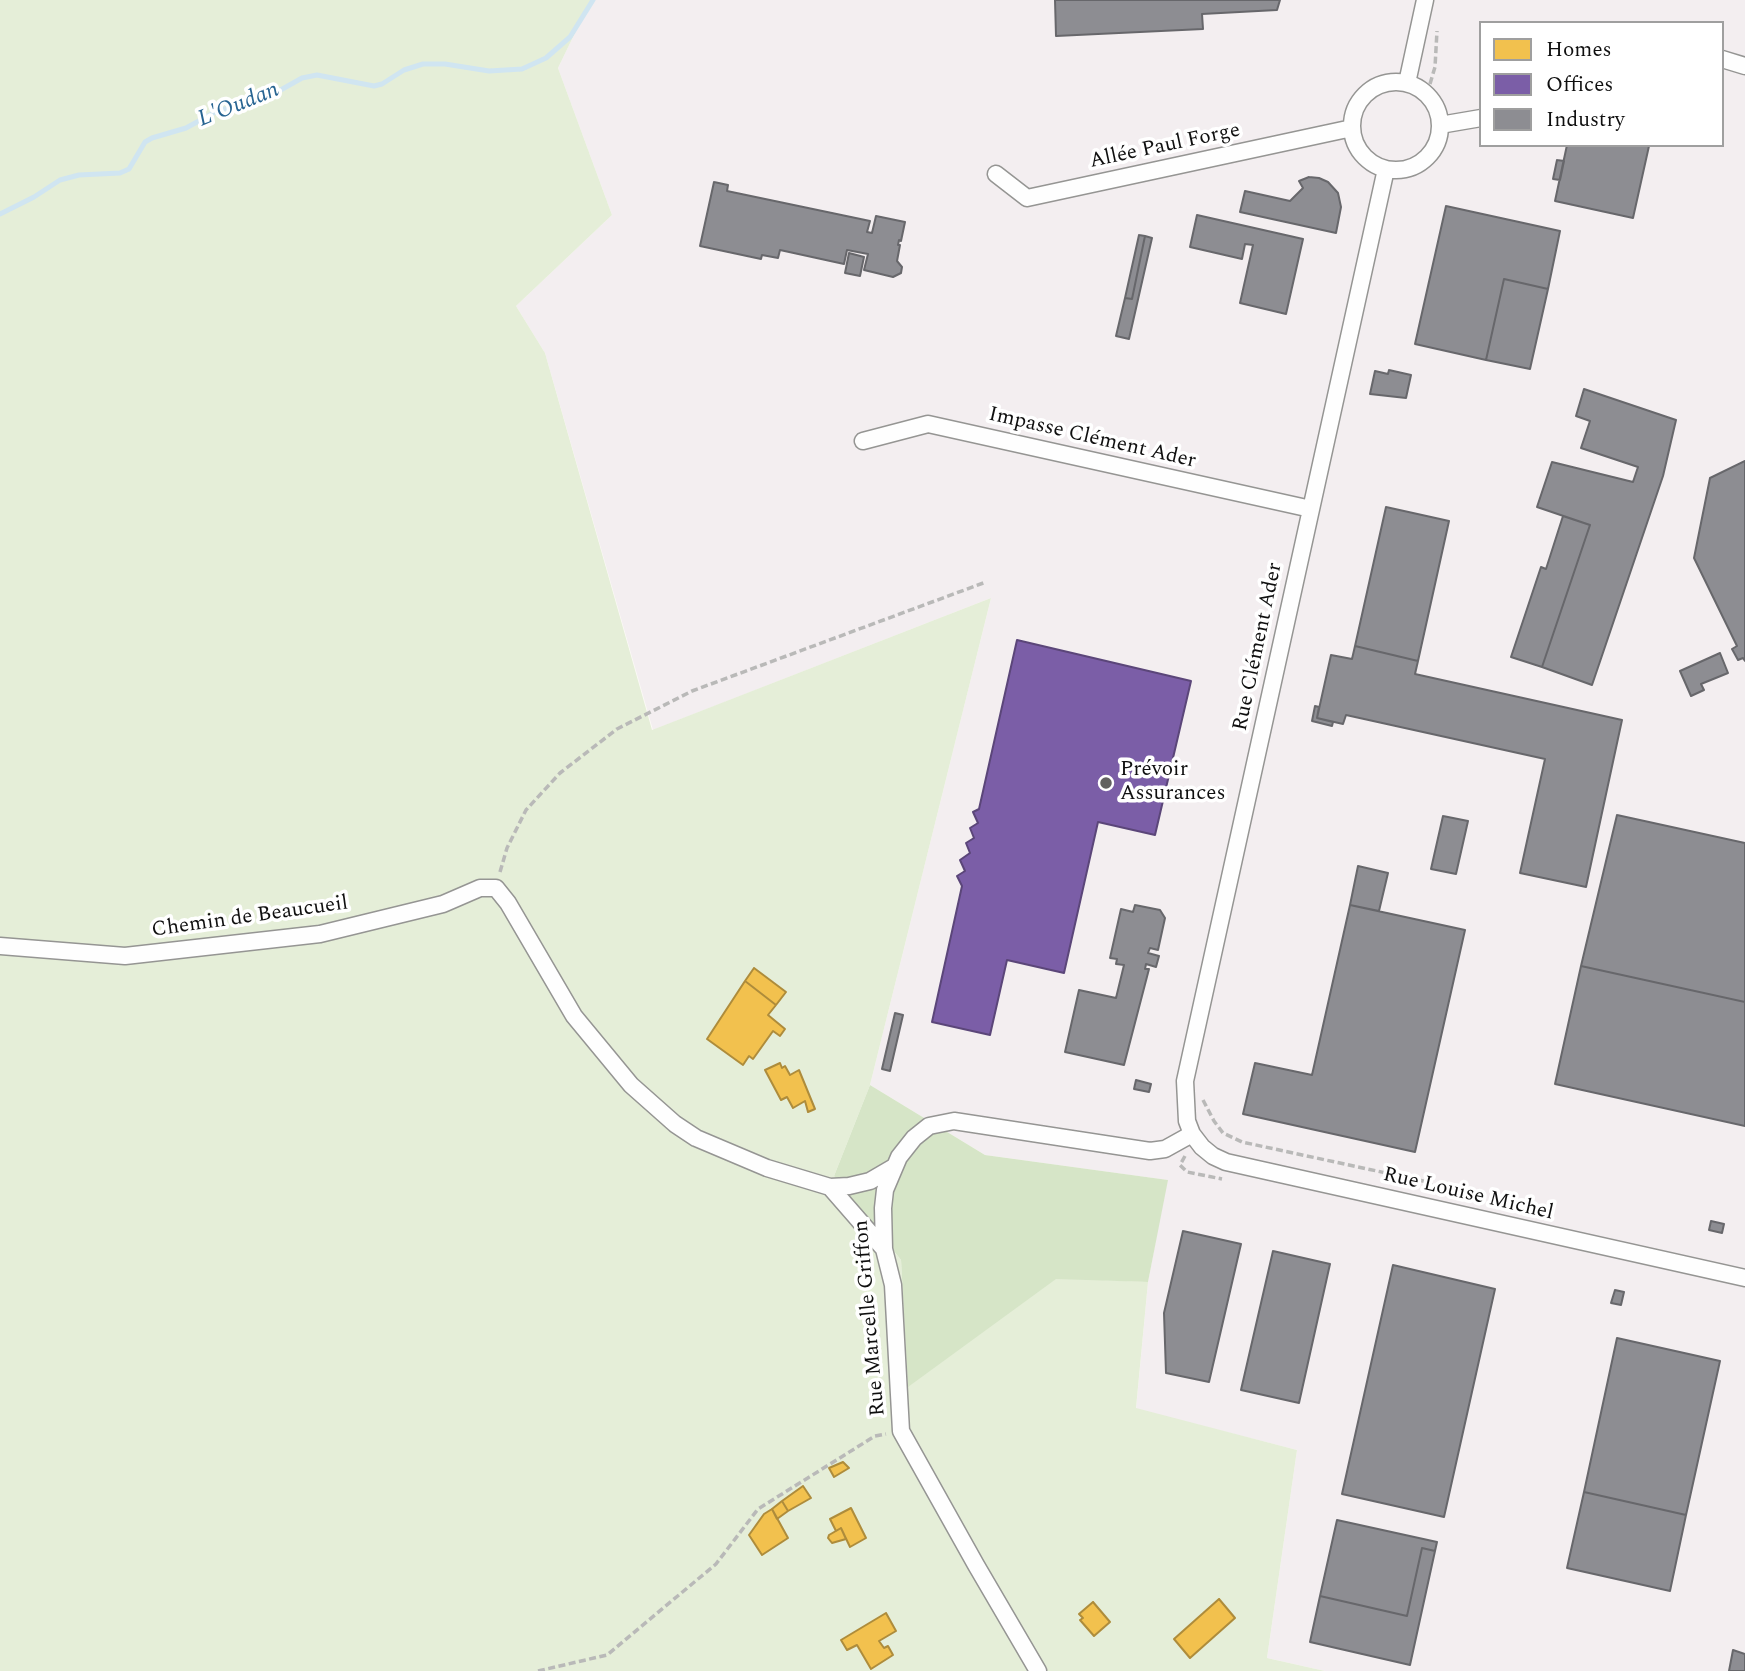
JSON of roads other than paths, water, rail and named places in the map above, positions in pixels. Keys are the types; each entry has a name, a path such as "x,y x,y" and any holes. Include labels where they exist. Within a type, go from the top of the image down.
{"street":[{"path":"1407,83 1424,0"},
{"path":"1724,60 1745,66"},
{"path":"1393,82 1407,83 1427,94 1435,104 1440,125 1439,138 1433,152 1425,160 1411,168 1386,170 1365,158 1353,139 1353,115 1359,101 1370,90 1393,82"},
{"path":"1440,125 1479,118"},
{"name":"Allée Paul Forge","path":"996,174 1027,198 1352,128"},
{"name":"Rue Clément Ader","path":"1194,1137 1187,1121 1185,1081 1386,170"},
{"name":"Impasse Clément Ader","path":"863,441 928,424 1311,509"},
{"name":"Chemin de Beaucueil","path":"0,946 125,956 320,934 443,904 480,888 496,888 508,903 574,1016 631,1085 675,1124 696,1138 767,1168 830,1187"},
{"name":"Rue Marcelle Griffon","path":"1038,1671 901,1431 893,1285 884,1249 884,1199 899,1157 915,1138 929,1126 954,1121 1150,1151 1165,1149 1194,1137"},
{"name":"Rue Louise Michel","path":"1194,1137 1213,1156 1226,1162 1745,1278"},
{"path":"830,1187 870,1181 894,1167"},
{"path":"830,1187 884,1249"}],"waterway":[{"name":"L'Oudan","path":"0,214 60,180 79,175 120,173 129,169 145,142 152,138 186,128 219,110 254,105 302,78 317,75 374,86 404,70 423,64 445,64 489,71 522,69 546,58 570,37 593,0"}],"place":[{"name":"Prévoir Assurances","path":"1106,783"}]}
